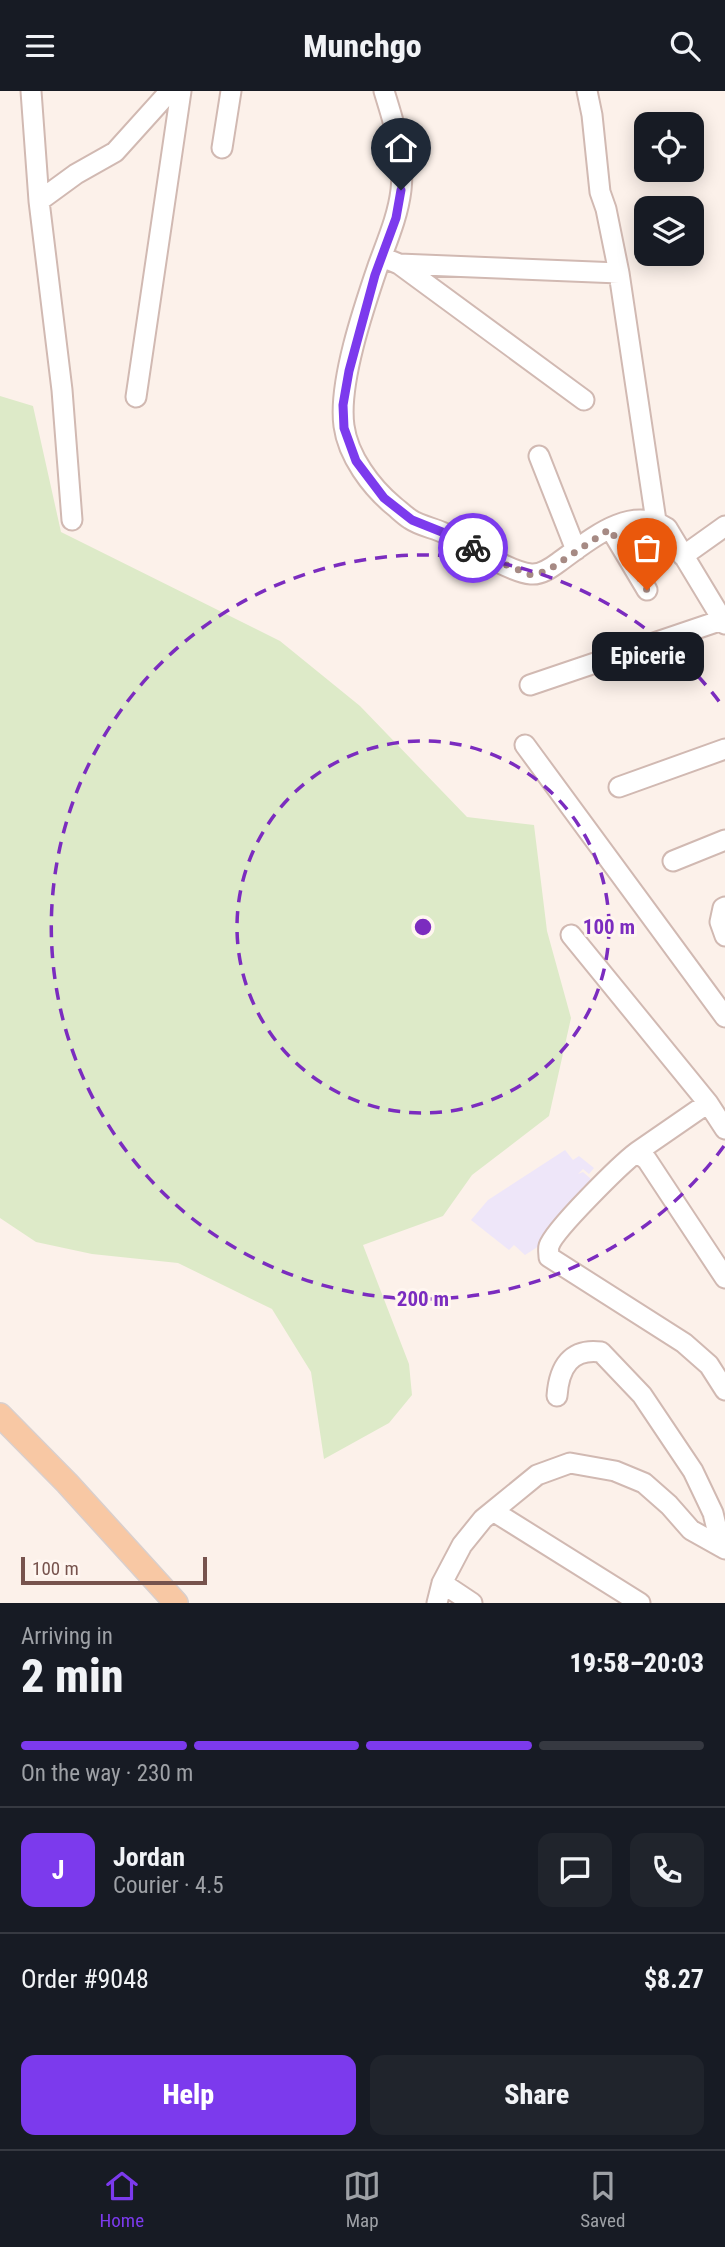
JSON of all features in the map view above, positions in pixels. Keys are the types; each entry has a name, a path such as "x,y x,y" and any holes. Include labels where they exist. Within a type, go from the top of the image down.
{"main road":[{"path":"0,1415 67,1483 176,1603"}],"street":[{"path":"31,91 39,201 62,390 72,520"},
{"path":"39,201 76,174 115,152 170,91"},
{"path":"136,397 181,91"},
{"path":"222,148 231,91"},
{"path":"384,91 398,137 402,165 401,190 390,260 361,321 343,405 344,428 356,461 384,498 412,520 531,575 547,571 610,529 635,518 656,521 667,528 724,622 530,685"},
{"path":"587,91 593,115 600,192 619,273 656,521"},
{"path":"390,260 619,273"},
{"path":"390,260 584,400"},
{"path":"539,456 576,550"},
{"path":"683,556 725,526"},
{"path":"610,529 647,590"},
{"path":"525,745 725,1017"},
{"path":"620,786 725,748"},
{"path":"673,861 725,840"},
{"path":"725,907 720,922 725,936"},
{"path":"571,935 708,1103 725,1129"},
{"path":"708,1103 621,1164 549,1245 550,1257 684,1343 709,1365 725,1390"},
{"path":"637,1152 647,1160 725,1278"},
{"path":"557,1396 558,1384 568,1360 586,1350 601,1352 642,1395 692,1471 713,1513 723,1548"},
{"path":"472,1603 440,1596 462,1545 483,1519 537,1475 570,1463 615,1471 644,1483 669,1505 691,1530 723,1548"},
{"path":"494,1511 640,1603"}],"shaded area":[{"path":"565,1150 573,1160 579,1156 594,1168 589,1174 583,1169 578,1174 583,1172 591,1179 539,1246 525,1255 514,1245 509,1250 471,1220 488,1200"}],"green space":[{"path":"0,396 33,406 61,532 280,641 360,706 467,817 534,825 547,931 571,1018 549,1116 472,1175 443,1216 363,1245 409,1364 412,1395 389,1423 324,1459 311,1372 272,1309 178,1263 92,1254 36,1242 0,1218"}],"way so far":[{"path":"473,548 531,575 547,571 610,529 647,590"}],"place":[{"name":"Epicerie","path":"647,590"}],"route":[{"path":"401,190 396,218 375,275 349,371 343,405 344,428 356,461 384,498 412,520 473,548"}]}
